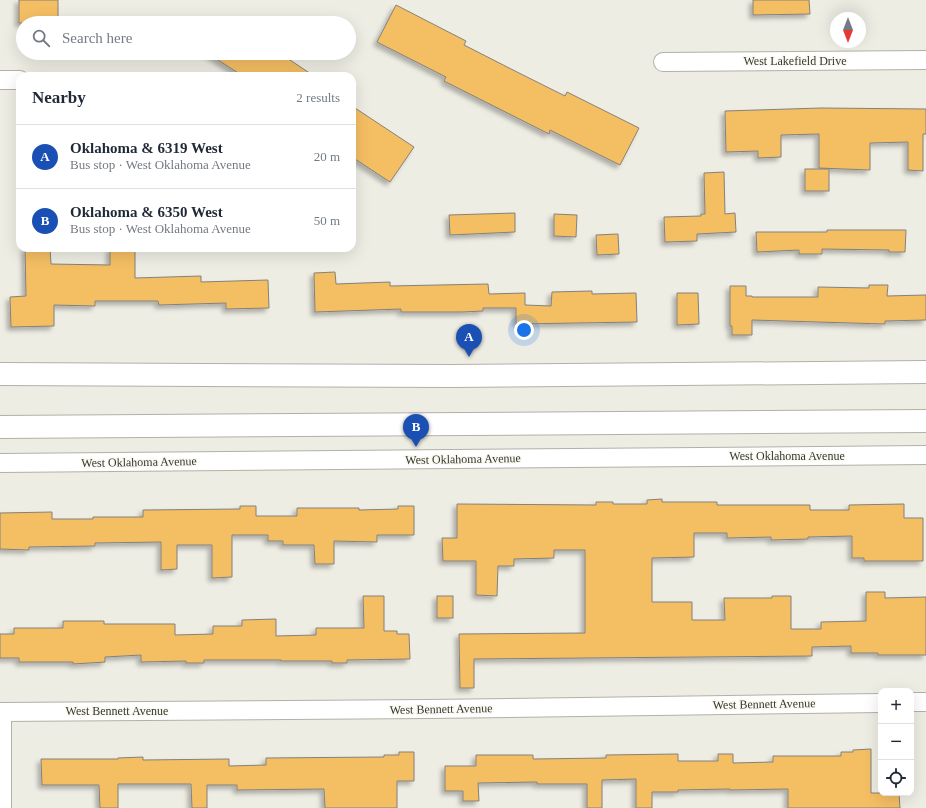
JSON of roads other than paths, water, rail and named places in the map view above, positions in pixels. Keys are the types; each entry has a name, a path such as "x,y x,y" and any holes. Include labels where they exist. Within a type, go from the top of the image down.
{"main road":[{"path":"0,374 459,376 926,372"},
{"path":"0,427 926,421"}],"street":[{"name":"West Lakefield Drive","path":"663,62 926,60"},
{"path":"0,80 16,80"},
{"name":"West Oklahoma Avenue","path":"0,463 926,455"},
{"path":"914,702 926,702"},
{"name":"West Bennett Avenue","path":"1,712 420,709 878,703"},
{"path":"1,712 2,808"}],"place":[{"name":"Oklahoma & 6319 West","path":"469,357"},
{"name":"Oklahoma & 6350 West","path":"416,447"}]}
